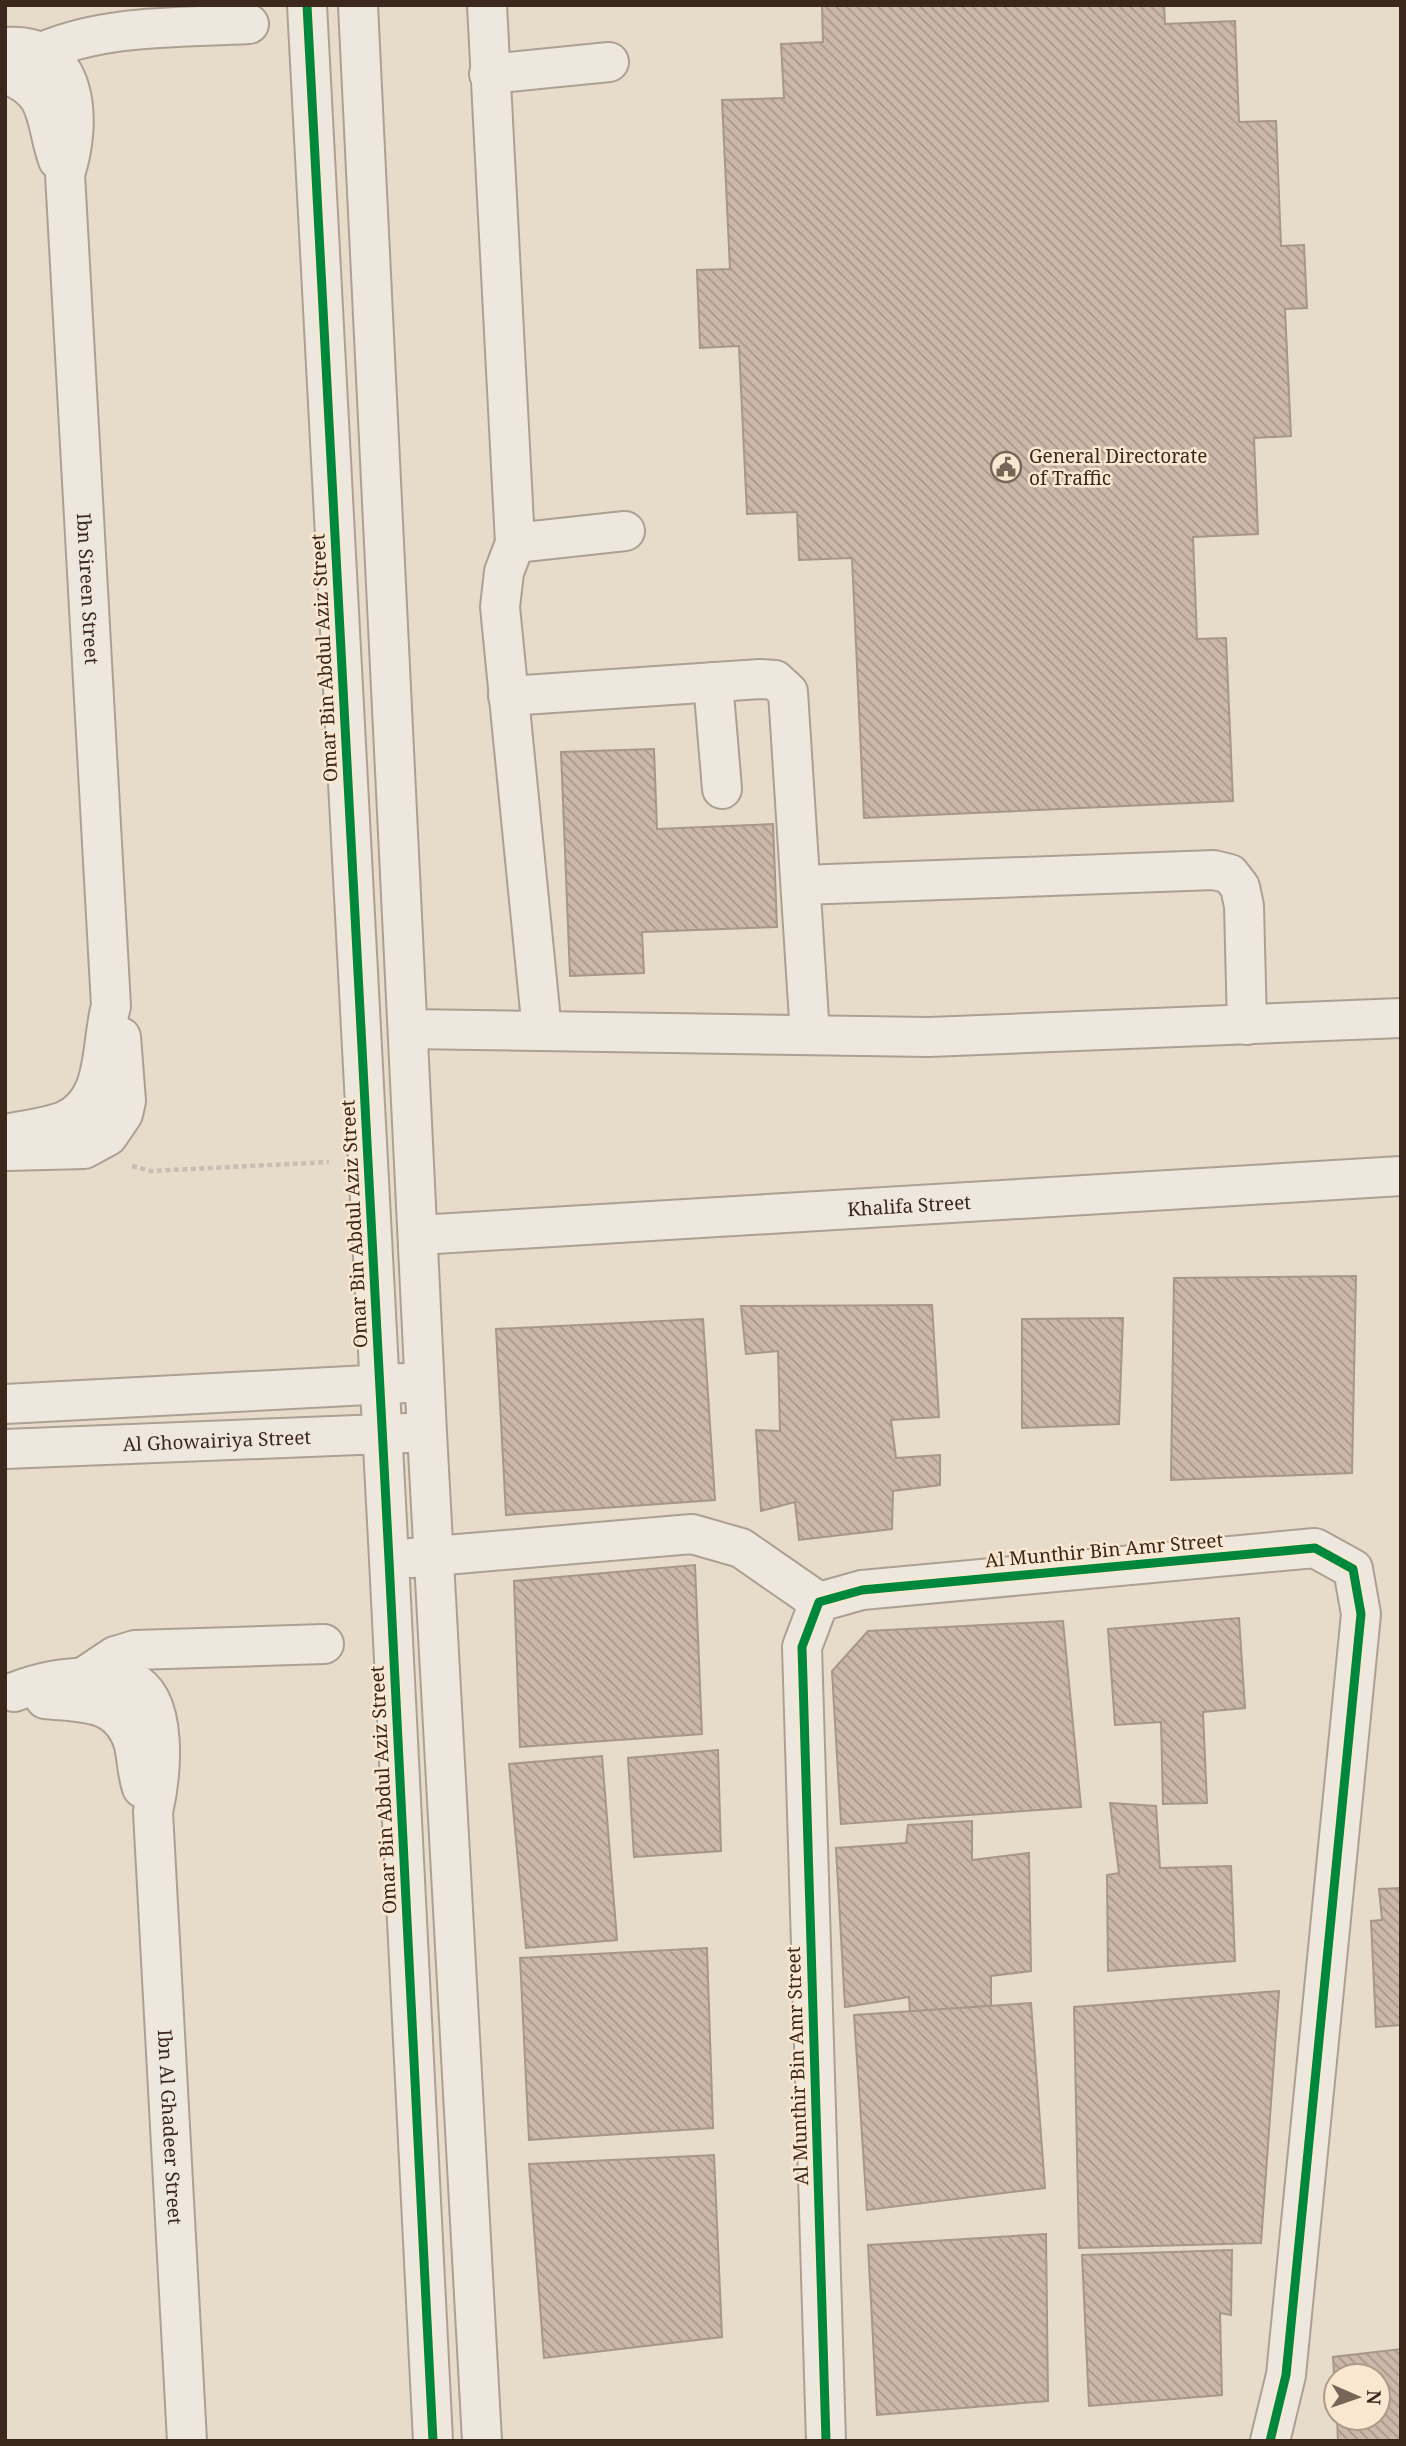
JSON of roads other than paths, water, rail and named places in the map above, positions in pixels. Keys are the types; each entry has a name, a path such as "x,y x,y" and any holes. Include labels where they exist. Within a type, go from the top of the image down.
{"street":[{"name":"Omar Bin Abdul Aziz Street","path":"307,5 433,2441"},
{"path":"358,5 425,1382 482,2441"},
{"path":"487,5 515,543 504,572 500,607 542,1031"},
{"path":"5,47 29,47 42,52 84,37 111,32 249,24"},
{"name":"Ibn Sireen Street","path":"5,1151 84,1149 101,1140 117,1126 126,1101 122,1040 110,1006 65,174 73,141 71,94 62,70 42,52"},
{"path":"489,74 609,62"},
{"name":"Ibn Sireen Street","path":"5,74 27,85 44,106 49,119 52,145 65,174"},
{"path":"515,543 625,531"},
{"path":"508,696 775,680 788,692 810,1035"},
{"path":"713,682 722,789"},
{"path":"801,885 1200,871 1230,874 1240,887 1244,906 1247,1025"},
{"name":"Ibn Sireen Street","path":"5,1134 66,1120 88,1102 100,1078 110,1006"},
{"path":"408,1029 929,1037 1401,1018"},
{"name":"Khalifa Street","path":"418,1235 1401,1176"},
{"path":"5,1404 425,1382"},
{"name":"Al Ghowairiya Street","path":"5,1449 428,1433"},
{"path":"389,1560 692,1534 741,1548 819,1602"},
{"name":"Al Munthir Bin Amr Street","path":"826,2441 802,1647 819,1602 862,1590 1315,1548 1353,1569 1361,1614 1286,2375 1270,2441"},
{"path":"82,1678 115,1656 135,1650 324,1644"},
{"name":"Ibn Al Ghadeer Street","path":"10,1692 60,1678 118,1677 132,1681 144,1689 156,1709 159,1760 153,1812 187,2441"},
{"name":"Ibn Al Ghadeer Street","path":"10,1692 39,1699 99,1705 120,1718 133,1741 140,1782 153,1812"}],"place":[{"name":"General Directorate of Traffic","path":"1006,467"}]}
